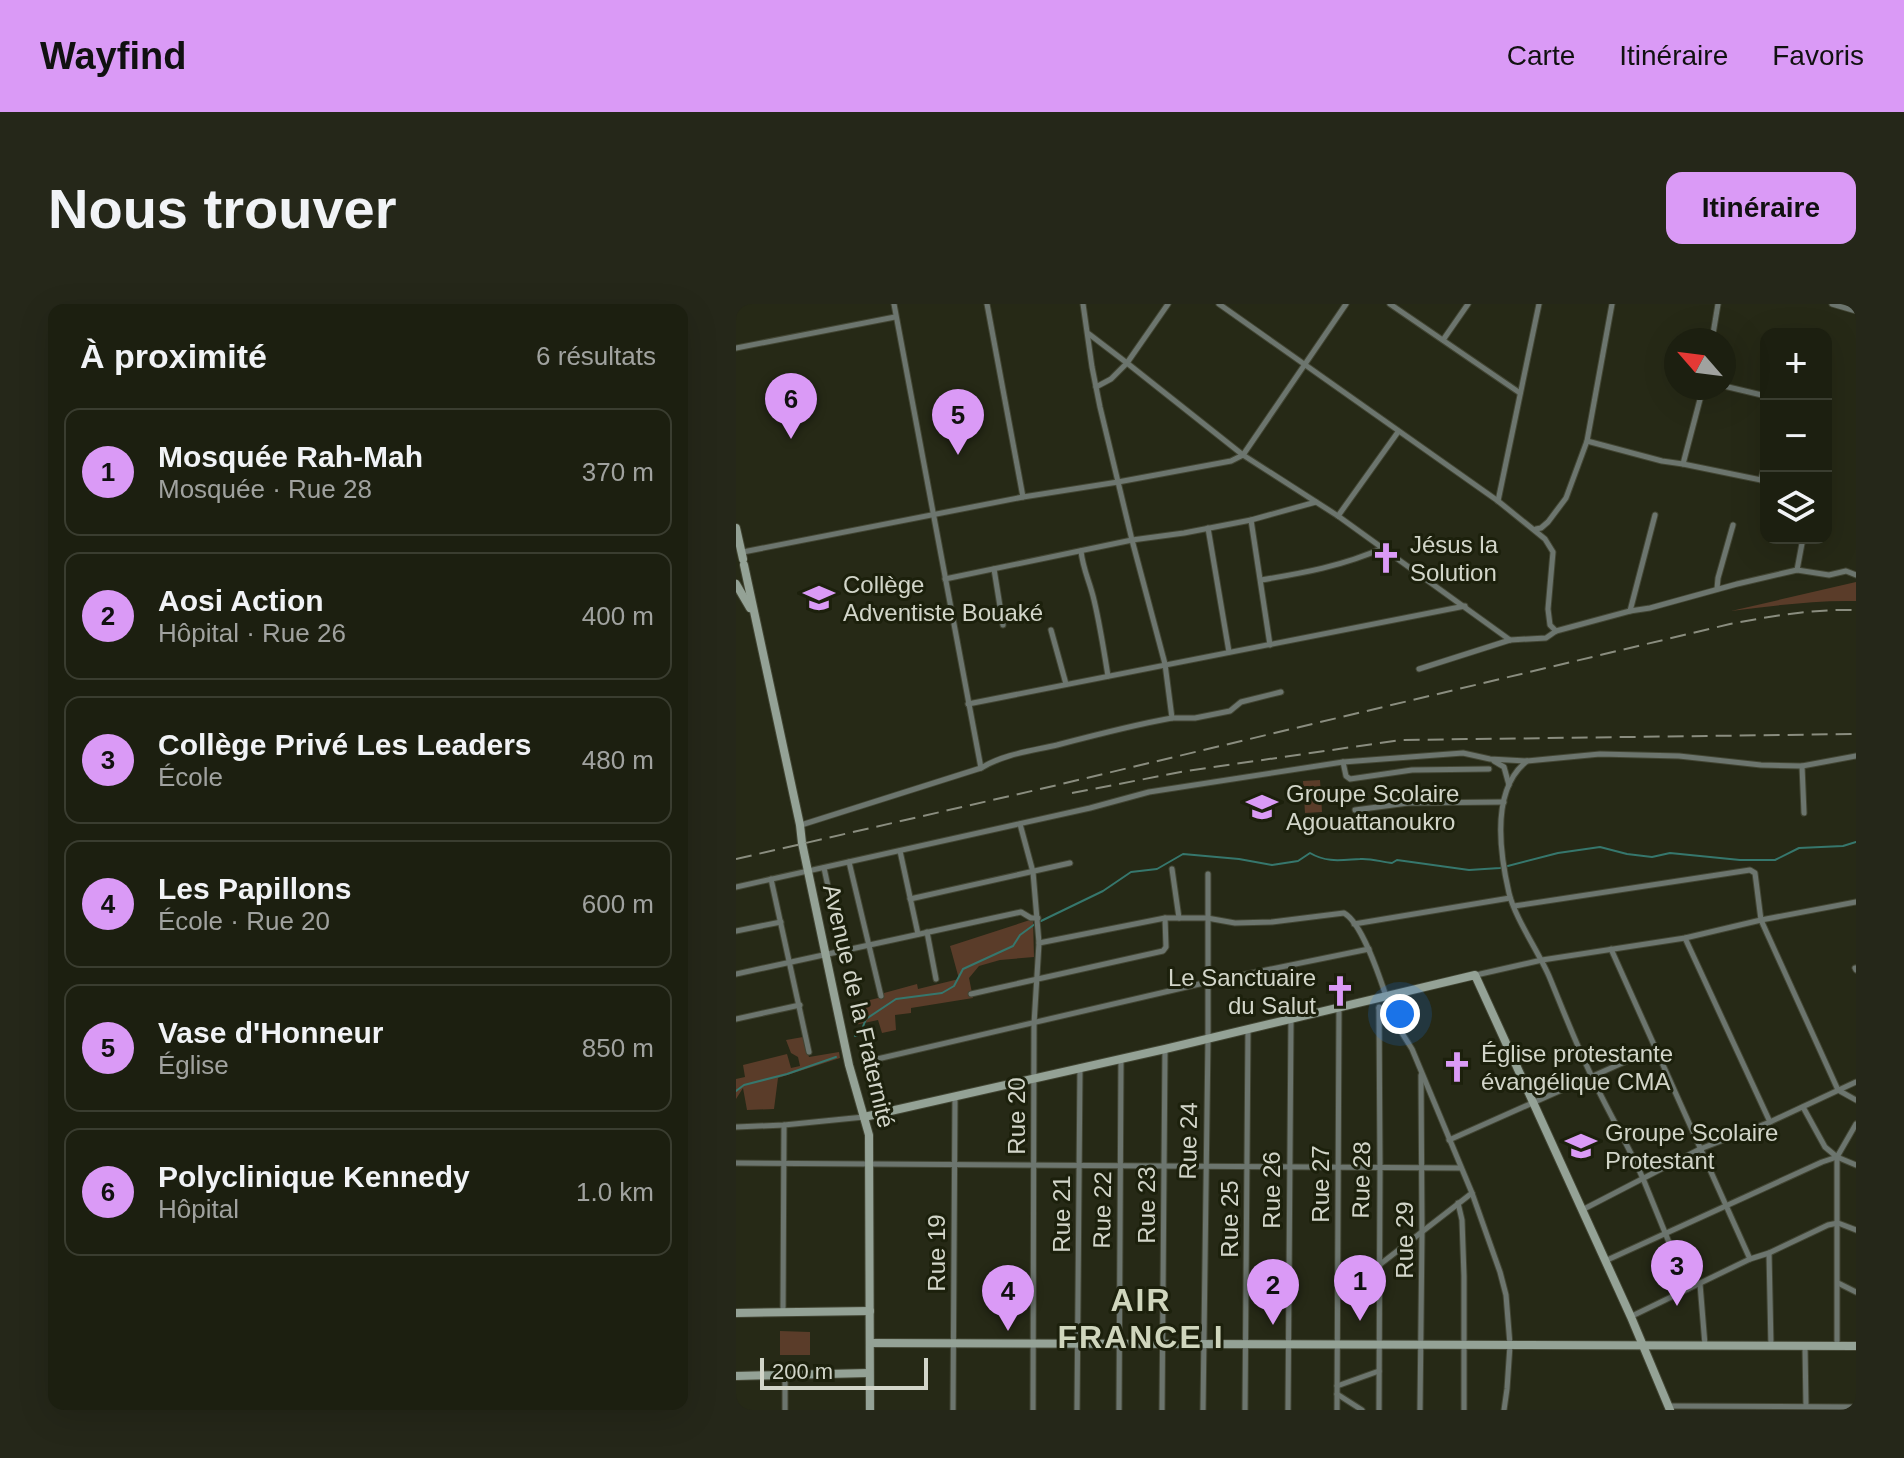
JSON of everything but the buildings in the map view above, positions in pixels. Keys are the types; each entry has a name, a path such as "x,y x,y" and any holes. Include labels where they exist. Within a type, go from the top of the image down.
{"main road":[{"name":"Avenue de la Fraternité","path":"736,528 849,1065 869,1135 870,1410"},
{"path":"736,584 741,562"},
{"name":"Avenue de la Fraternité","path":"736,584 754,616"},
{"path":"864,1117 1475,975 1670,1408"},
{"path":"736,1313 870,1311"},
{"path":"870,1343 1856,1346"},
{"path":"736,1376 869,1373"}],"street":[{"path":"894,304 981,768"},
{"path":"987,304 1023,497"},
{"path":"1083,304 1096,387 1165,664 1172,718"},
{"path":"1096,387 1111,379 1127,363 1168,304"},
{"path":"1219,304 1535,529 1553,552 1548,609 1550,625 1556,631"},
{"path":"741,562 932,515 1231,461 1243,455 1346,304"},
{"path":"1390,304 1520,393"},
{"path":"1443,340 1468,304"},
{"path":"1498,501 1539,304"},
{"path":"1535,529 1541,528 1556,514 1566,498 1587,441 1612,304"},
{"path":"1714,328 1718,304"},
{"path":"1832,304 1852,308"},
{"path":"736,348 895,317"},
{"path":"1089,334 1243,455 1383,547 1510,640"},
{"path":"1736,389 1760,395"},
{"path":"1683,464 1700,400"},
{"path":"1338,516 1398,432"},
{"path":"1587,441 1662,461 1760,480"},
{"path":"945,579 1132,540 1251,520 1318,502"},
{"path":"1630,611 1655,515"},
{"path":"1251,520 1270,645"},
{"path":"1717,589 1733,525"},
{"path":"1208,528 1229,652"},
{"path":"1797,570 1802,544"},
{"path":"1261,580 1334,566 1383,547"},
{"path":"1081,551 1084,572 1094,598 1108,676"},
{"path":"994,569 1003,625"},
{"path":"1419,669 1510,640 1546,638 1556,631 1797,570 1829,575 1846,571 1856,575"},
{"path":"968,704 1465,606"},
{"path":"1051,630 1066,684"},
{"path":"800,825 981,768 1017,753 1106,731 1230,711 1241,702 1281,692"},
{"path":"736,887 1149,792 1343,762 1463,753 1490,759 1527,761 1600,754 1679,756 1802,766 1856,756"},
{"path":"1490,759 1504,767 1509,785"},
{"path":"1527,761 1518,768 1509,785 1500,831 1510,898 1542,960 1592,1077 1643,1179 1688,1289"},
{"path":"1343,762 1346,776 1350,779 1412,770 1489,769"},
{"path":"1802,766 1804,813"},
{"path":"1355,810 1408,803 1504,802"},
{"name":"Rue 20","path":"1020,824 1033,872 1039,943 1034,1024 1033,1410"},
{"path":"900,851 918,934"},
{"path":"849,862 881,996"},
{"path":"910,899 1070,863"},
{"path":"824,868 842,951"},
{"path":"1172,869 1179,918"},
{"path":"1514,906 1748,869 1755,873 1761,920 1838,1090 1856,1100"},
{"name":"Rue 24","path":"1203,1410 1208,874"},
{"path":"771,879 809,1052"},
{"path":"1039,943 1165,918 1272,922 1344,913 1350,916 1354,924 1510,898"},
{"path":"1475,975 1542,960 1685,938 1856,902"},
{"path":"736,974 1021,912 1038,918"},
{"path":"971,994 1163,951 1166,947 1165,918"},
{"path":"736,931 781,922"},
{"name":"Rue 28","path":"1354,924 1369,949 1382,997 1379,1008 1379,1410"},
{"path":"927,932 936,979"},
{"path":"1685,938 1770,1122"},
{"path":"873,1060 1208,982 1369,949"},
{"path":"1611,949 1750,1259"},
{"path":"736,1019 800,1005"},
{"name":"Rue 27","path":"1337,1410 1339,1007"},
{"path":"1379,1008 1390,1014 1412,1049 1492,1245 1506,1295 1510,1345 1504,1410"},
{"name":"Rue 26","path":"1288,1410 1291,1018"},
{"name":"Rue 25","path":"1245,1410 1248,1028"},
{"path":"1449,1140 1656,1048"},
{"name":"Rue 23","path":"1162,1410 1165,1049"},
{"name":"Rue 22","path":"1119,1410 1121,1058"},
{"name":"Rue 21","path":"1077,1410 1080,1067"},
{"name":"Rue 29","path":"1420,1410 1421,1071"},
{"path":"1581,1210 1700,1149 1770,1122 1856,1082"},
{"name":"Rue 19","path":"953,1410 955,1096"},
{"path":"1803,1107 1825,1147 1837,1157 1856,1165"},
{"path":"736,1127 864,1117"},
{"path":"1837,1346 1837,1157 1856,1124"},
{"path":"783,1313 784,1125"},
{"path":"1604,1261 1837,1157"},
{"path":"736,1163 1461,1168"},
{"path":"1337,1298 1472,1193"},
{"path":"1458,1203 1462,1220 1464,1410"},
{"path":"1631,1317 1828,1225 1838,1223 1856,1230"},
{"path":"1769,1253 1771,1347"},
{"path":"1838,1283 1856,1292"},
{"path":"1700,1284 1705,1345"},
{"path":"1805,1347 1806,1408"},
{"path":"1337,1386 1379,1371"},
{"path":"785,1376 785,1410"},
{"path":"1337,1394 1362,1410"},
{"path":"1670,1408 1856,1407"}],"shaded area":[{"path":"1856,582 1856,601 1809,602 1731,611"},
{"path":"1320,780 1322,812 1305,813 1303,781"},
{"path":"1033,919 1034,957 1000,960 979,966 969,978 973,998 911,1008 911,1013 895,1015 896,1030 882,1033 878,1020 855,1025 850,1005 917,984 918,989 959,979 950,946"},
{"path":"803,1037 809,1057 839,1052 840,1058 778,1078 774,1109 747,1110 743,1088 736,1099 736,1079 745,1077 743,1065 787,1054 791,1068 800,1066 798,1057 791,1053 786,1040"},
{"path":"780,1331 810,1332 810,1355 780,1355"}],"waterway":[{"path":"1041,921 1103,891 1131,872 1157,869 1183,854 1272,865 1298,861 1310,853 1328,860 1364,859 1392,863 1397,860 1469,870 1500,868 1558,853 1600,847 1652,857 1670,853 1775,860 1799,848 1843,846 1856,842"},
{"path":"855,1036 860,1034 866,1019 896,999 942,993 954,986 963,969 1013,946 1020,935 1035,924"},
{"path":"736,1091 744,1085 836,1057"}],"railway":[{"path":"736,859 1730,624 1808,612 1856,610"},
{"path":"1072,793 1186,771 1401,740 1856,734"}],"place":[{"name":"Polyclinique Kennedy","path":"791,439"},
{"name":"Vase d'Honneur","path":"958,455"},
{"name":"Jésus la Solution","path":"1386,558"},
{"name":"Collège Adventiste Bouaké","path":"819,598"},
{"name":"Groupe Scolaire Agouattanoukro","path":"1262,807"},
{"name":"Le Sanctuaire du Salut","path":"1340,991"},
{"name":"Église protestante évangélique CMA","path":"1457,1067"},
{"name":"Groupe Scolaire Protestant","path":"1581,1146"},
{"name":"Collège Privé Les Leaders","path":"1677,1306"},
{"name":"Mosquée Rah-Mah","path":"1360,1321"},
{"name":"Aosi Action","path":"1273,1325"},
{"name":"Les Papillons","path":"1008,1331"}],"district":[{"name":"AIR FRANCE I","path":"1141,1318"}]}
